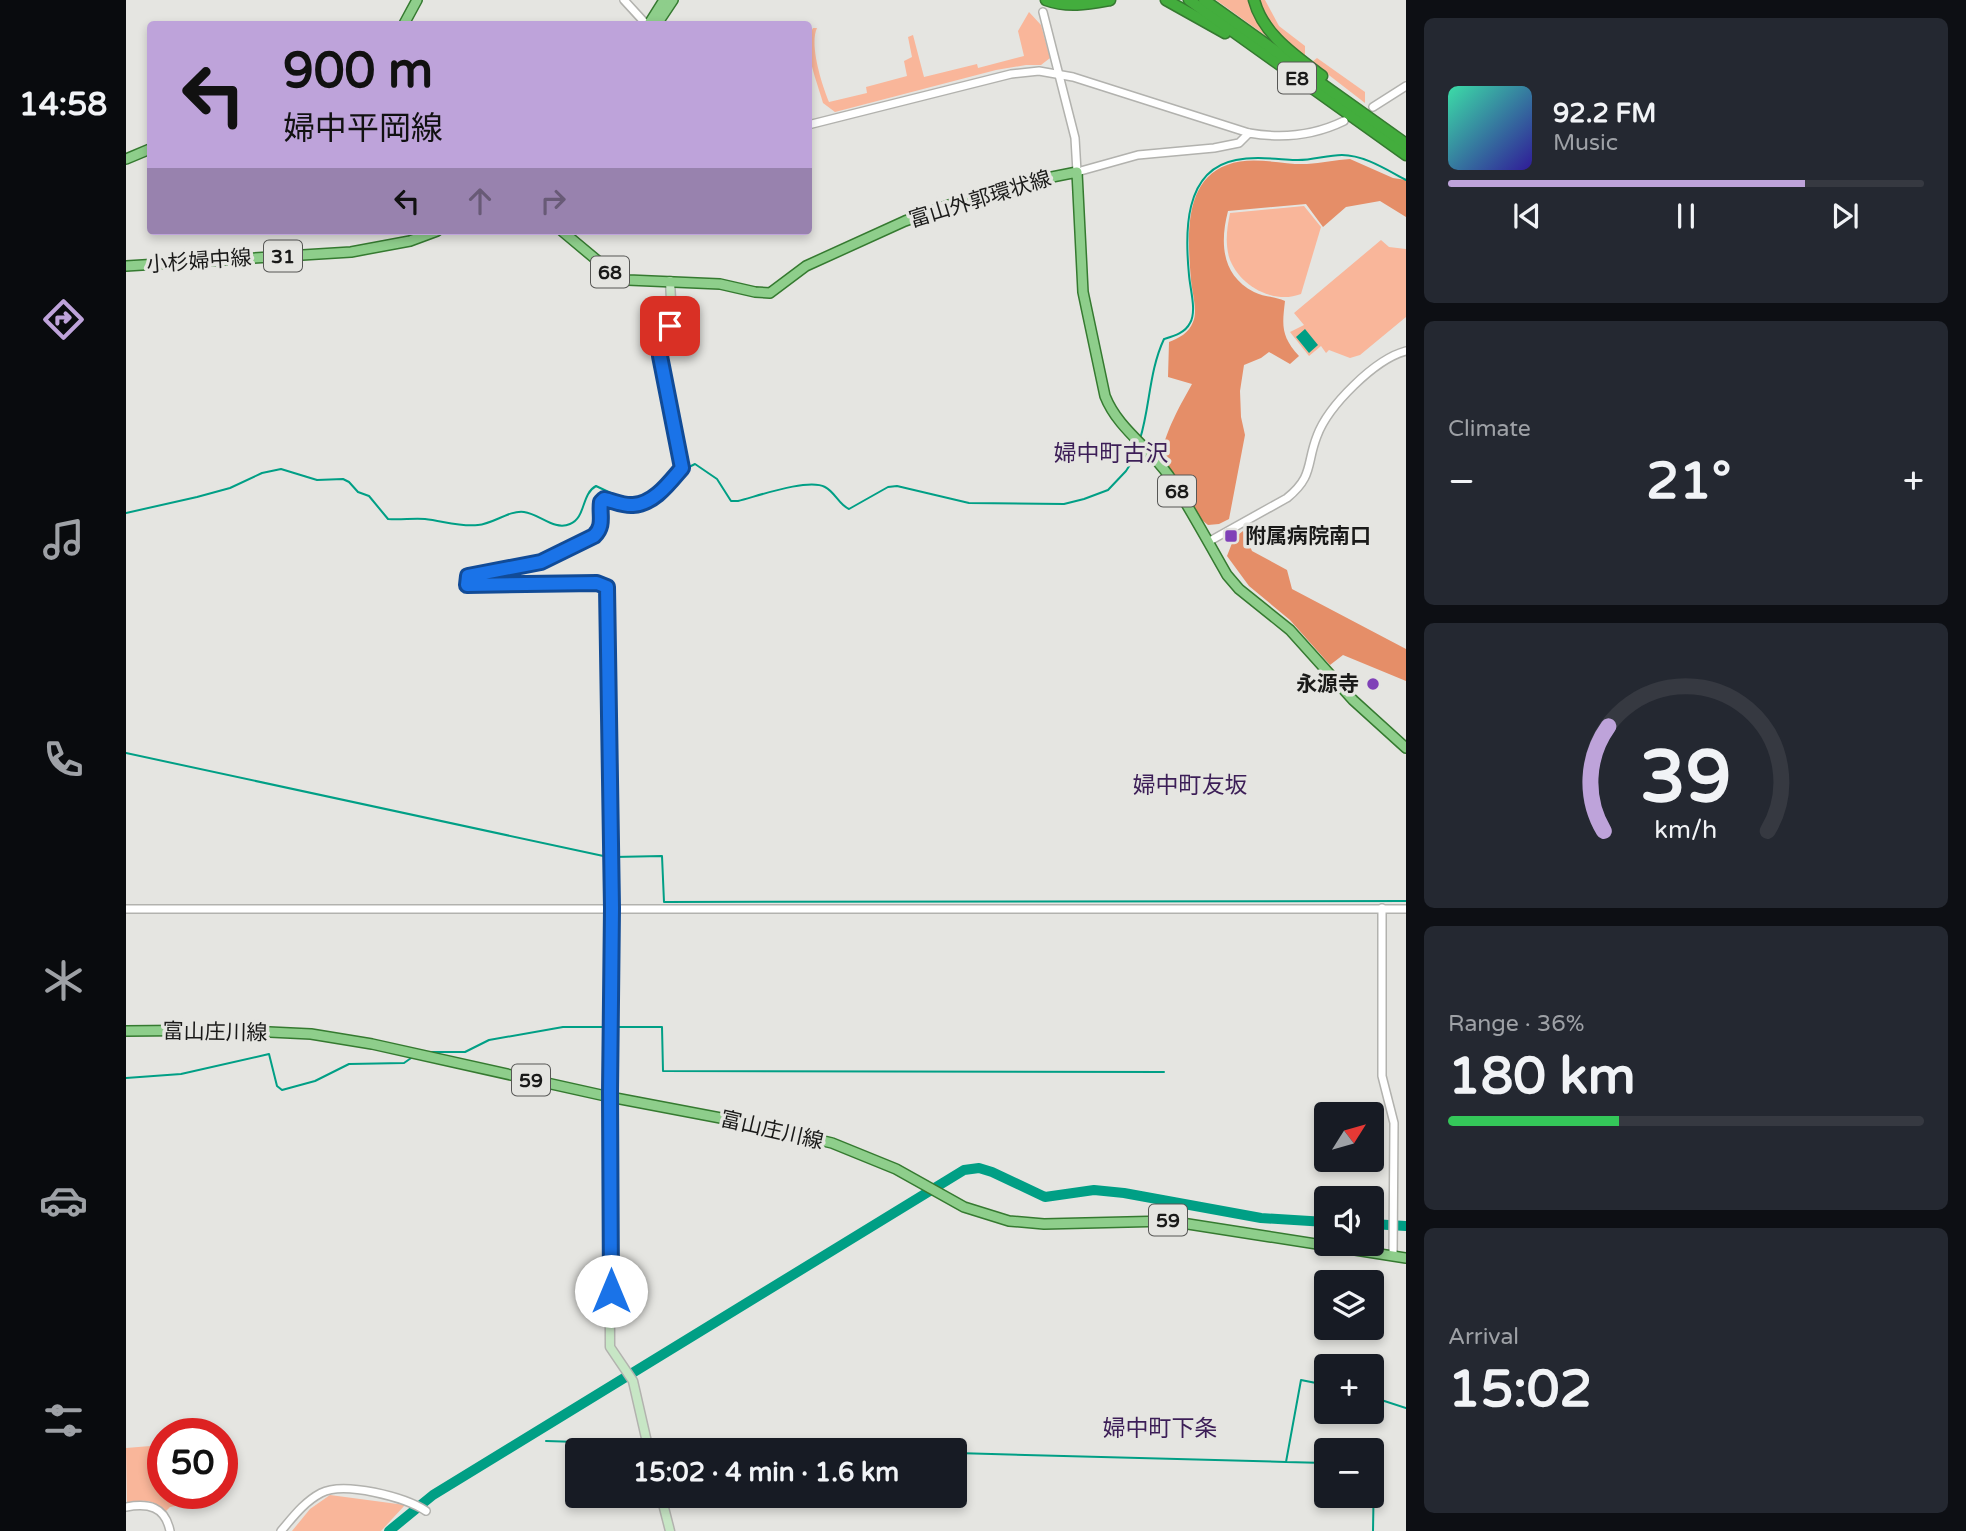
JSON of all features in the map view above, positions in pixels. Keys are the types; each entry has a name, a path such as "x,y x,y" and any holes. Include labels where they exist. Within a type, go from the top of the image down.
{"highway":[{"path":"1046,0 1075,5 1110,0"},
{"path":"1166,0 1297,77"},
{"name":"E8","path":"1189,0 1406,155"},
{"name":"E8","path":"1204,0 1406,143"},
{"path":"1254,0 1262,20 1278,40 1406,143"}],"main road":[{"path":"406,21 416,0"},
{"path":"650,21 664,0"},
{"path":"659,21 673,0"},
{"path":"126,159 147,150"},
{"name":"富山外郭環状線","path":"567,235 617,277 628,280 720,284 770,293 806,266 905,221 990,192 1077,172 1083,292 1105,396 1117,421 1169,477 1227,575 1239,590 1290,630 1353,700 1406,748"},
{"name":"小杉婦中線","path":"126,266 351,252 410,241 426,235"},
{"path":"646,1438 633,1381 610,1346 612,908 607,587 597,583 467,585 467,578 541,562 594,536 600,528 601,502 604,499 634,505 642,502 659,494 682,468 660,356 672,319 670,281"},
{"name":"富山庄川線","path":"126,1031 229,1030 311,1034 372,1044 610,1097 747,1123 832,1143 896,1169 964,1207 1009,1221 1044,1224 1170,1220 1406,1258"},
{"path":"664,1508 670,1531"}],"street":[{"path":"624,0 645,21"},
{"path":"1042,12 1075,138 1077,172 1138,155 1239,143 1249,133"},
{"path":"812,124 1011,74 1039,71 1089,82 1249,133 1290,137 1316,132 1344,121"},
{"path":"1373,107 1406,86"},
{"path":"1208,542 1287,498 1298,489 1304,482 1317,436 1330,410 1376,367 1390,357 1406,351"},
{"path":"1382,908 1382,1076 1394,1123 1393,1256"},
{"path":"126,909 1406,909"},
{"path":"281,1531 306,1502 333,1489 403,1498 426,1511"},
{"path":"126,1507 142,1504 152,1506 168,1521 170,1531"}],"shaded area":[{"path":"1216,0 1251,0 1287,51"},
{"path":"1258,0 1265,0 1279,26 1305,46 1305,58 1272,25"},
{"path":"1029,12 1041,25 1050,58 1041,65 996,70 835,112 823,103 812,64 812,30 817,28 815,54 829,102 867,93 866,87 907,76 904,61 912,57 908,37 913,35 924,77 977,64 978,68 1024,56 1018,31"},
{"path":"1317,58 1365,92 1365,103 1312,62"},
{"path":"1350,159 1393,178 1406,180 1406,217 1380,201 1346,207 1323,227 1306,204 1228,211 1224,246 1229,267 1243,285 1254,292 1285,301 1284,330 1299,356 1290,364 1269,352 1244,365 1240,391 1245,435 1229,519 1208,525 1197,516 1160,457 1173,419 1192,384 1168,377 1169,342 1186,332 1194,318 1189,231 1195,198 1212,173 1237,162 1307,164"},
{"path":"1304,206 1321,227 1301,294 1290,297 1268,295 1248,284 1229,257 1227,235 1230,213"},
{"path":"1381,240 1389,247 1406,249 1406,317 1360,355 1350,358 1329,350 1326,353 1321,346 1309,356 1290,332 1304,325 1294,313"},
{"path":"1305,329 1318,345 1309,353 1296,337"},
{"path":"1243,531 1252,551 1287,570 1292,589 1406,649 1406,681 1343,655 1330,665 1290,620 1249,586 1227,556 1234,538"},
{"path":"147,1446 147,1501 127,1503 126,1448"},
{"path":"330,1495 405,1505 381,1531 292,1531 310,1509"}],"waterway":[{"path":"1140,439 1155,364 1164,339 1182,332 1192,318 1188,223 1197,190 1206,176 1219,166 1236,160 1301,160 1342,155 1367,160 1406,180"},
{"path":"674,483 687,468 695,464 717,479 731,501 783,489 817,485 832,492 842,505 849,509 888,487 897,486 969,503 1064,504 1108,490 1126,471 1138,445"},
{"path":"126,513 230,488 262,473 281,469 317,480 343,479 358,492 369,496 388,519 425,519 471,525 484,524 513,513 524,512 564,526 579,517 588,494 596,486 615,495 638,500"},
{"path":"126,753 608,857"},
{"path":"614,857 662,856 664,902 1406,901"},
{"path":"425,1052 465,1052 489,1040 563,1027 608,1027"},
{"path":"613,1027 662,1027 663,1071 1164,1072"},
{"path":"126,1078 181,1074 269,1054 277,1086 282,1090 315,1081 349,1064 404,1063 414,1056"},
{"path":"389,1531 433,1495 964,1170 979,1168 992,1172 1045,1197 1094,1190 1261,1218 1314,1221"},
{"path":"1384,1225 1406,1226"},
{"path":"1314,1383 1301,1380 1286,1462 1314,1463"},
{"path":"1384,1401 1406,1408"},
{"path":"546,1441 565,1442"},
{"path":"967,1453 1286,1462"},
{"path":"1373,1508 1373,1531"}],"place":[{"name":"附属病院南口","path":"1231,536"},
{"name":"永源寺","path":"1373,684"}],"district":[{"name":"婦中町古沢","path":"1111,453"},
{"name":"婦中町友坂","path":"1190,785"},
{"name":"婦中町下条","path":"1160,1428"}],"route":[{"path":"611,1291 612,908 607,587 597,583 467,585 467,578 541,562 594,536 600,528 600,506 604,499 634,505 642,502 659,494 682,468 660,356 670,326"}]}
